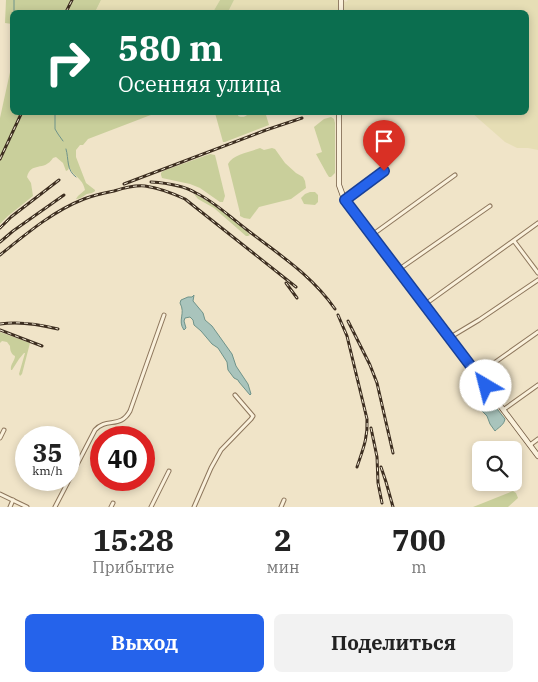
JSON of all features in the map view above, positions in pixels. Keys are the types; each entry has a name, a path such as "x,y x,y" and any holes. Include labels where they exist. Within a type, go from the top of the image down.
{"street":[{"path":"339,115 339,185 345,200 538,456"},
{"path":"345,200 384,171"},
{"path":"371,235 455,175"},
{"path":"398,270 490,206"},
{"path":"424,304 538,223"},
{"path":"514,241 538,273"},
{"path":"449,338 538,280"},
{"path":"55,507 95,430 100,425 121,421 127,417 164,315"},
{"path":"477,375 538,332"},
{"path":"503,410 538,385"},
{"path":"194,507 221,450 253,416 235,395"},
{"path":"0,438 4,430"},
{"path":"530,445 538,439"},
{"path":"151,507 169,471"},
{"path":"0,494 27,507"},
{"path":"10,507 13,500"},
{"path":"281,507 284,500"}],"shaded area":[{"path":"101,0 220,0 214,10 96,10"},
{"path":"234,0 342,0 346,2 348,0 538,0 538,150 517,148 505,142 474,115 529,115 529,10 229,10"}],"green space":[{"path":"6,0 101,0 96,10 10,10 10,24 5,23"},
{"path":"220,0 234,0 229,10 214,10"},
{"path":"10,72 10,115 151,115 88,139 76,150 76,157 86,183 95,190 94,192 76,199 85,190 83,183 70,168 66,171 63,163 56,157 53,158 46,165 31,169 27,177 31,183 33,196 0,224 0,118"},
{"path":"216,115 238,115 243,117 247,115 266,115 269,125 223,142"},
{"path":"331,117 335,123 335,173 329,177 316,154 322,152 314,127 324,119"},
{"path":"260,148 264,150 275,149 285,163 303,177 306,188 291,199 259,207 250,219 244,218 240,216 228,164 238,156"},
{"path":"210,154 215,155 225,196 223,202 190,184 162,178 161,173 163,171"},
{"path":"310,192 315,192 318,195 318,202 315,205 304,204 301,198"},
{"path":"194,194 224,212 250,235 246,236 214,208 198,199"},
{"path":"0,332 30,343 20,376 25,353 11,370 15,356 7,342 2,341 0,343"},
{"path":"513,491 518,498 508,507 473,507"}],"water":[{"path":"194,295 193,301 203,313 205,320 212,326 232,354 236,366 248,384 250,395 228,370 227,362 218,348 194,325 190,317 185,318 186,328 184,330 181,323 182,307 180,303 181,300"},
{"path":"482,399 490,400 505,419 495,431 487,416 479,408 478,401"}],"waterway":[{"path":"14,0 14,10"},
{"path":"55,115 55,129 63,141"},
{"path":"66,149 69,168 76,177"}],"railway":[{"path":"67,10 72,0"},
{"path":"0,159 21,115"},
{"path":"124,184 302,118"},
{"path":"0,228 11,217 59,180"},
{"path":"151,182 180,186 210,201 305,275 335,309"},
{"path":"0,255 40,224 73,204 99,194 129,187 145,186 185,199 296,287"},
{"path":"0,242 64,195"},
{"path":"286,283 297,298"},
{"path":"338,315 347,336 367,419 366,438 357,467"},
{"path":"348,321 377,383 393,453"},
{"path":"0,324 29,324 58,329"},
{"path":"0,330 42,346"},
{"path":"371,428 377,457 378,483 382,503"},
{"path":"381,467 393,507"}],"route":[{"path":"384,171 345,200 486,386"}]}
